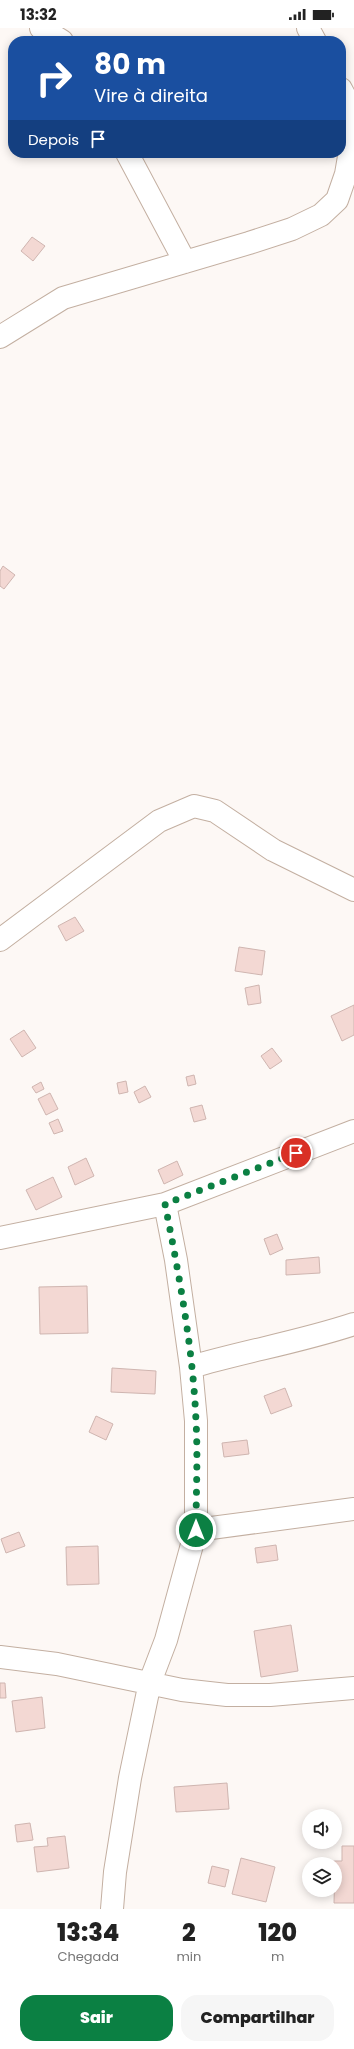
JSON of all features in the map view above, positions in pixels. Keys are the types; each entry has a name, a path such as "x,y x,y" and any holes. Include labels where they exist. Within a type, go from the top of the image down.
{"street":[{"path":"41,28 54,36"},
{"path":"1,332 63,298 292,229 321,215 337,200 346,174 352,139 351,108 346,98"},
{"path":"130,158 185,262"},
{"path":"0,940 159,821 194,806 215,811 273,850 354,890"},
{"path":"0,1238 165,1204 354,1131"},
{"path":"112,1909 114,1872 127,1794 150,1682 166,1640 196,1530 196,1421 191,1367 176,1260 165,1204"},
{"path":"191,1367 231,1355 311,1338 354,1324"},
{"path":"196,1530 354,1509"},
{"path":"0,1657 57,1664 150,1682 182,1690 226,1695 270,1695 354,1688"}],"building":[{"path":"32,237 45,246 33,261 21,251"},
{"path":"3,566 15,575 4,589 0,586 0,571"},
{"path":"75,917 84,931 66,941 58,926"},
{"path":"239,947 265,951 262,975 235,971"},
{"path":"259,985 261,1003 248,1005 245,988"},
{"path":"354,1005 354,1035 342,1041 331,1016"},
{"path":"24,1030 36,1048 22,1057 10,1039"},
{"path":"272,1048 282,1061 270,1069 261,1056"},
{"path":"194,1075 196,1084 188,1086 186,1077"},
{"path":"126,1081 128,1092 119,1094 117,1083"},
{"path":"41,1082 44,1089 36,1093 32,1087"},
{"path":"145,1086 151,1097 139,1103 134,1092"},
{"path":"50,1093 58,1109 46,1115 38,1099"},
{"path":"202,1105 206,1119 194,1122 190,1108"},
{"path":"58,1119 63,1131 54,1134 49,1123"},
{"path":"86,1158 94,1176 75,1185 68,1167"},
{"path":"177,1161 183,1175 164,1184 158,1170"},
{"path":"53,1177 62,1197 36,1210 26,1190"},
{"path":"277,1234 283,1249 270,1255 264,1239"},
{"path":"319,1257 320,1273 286,1275 286,1260"},
{"path":"87,1286 88,1333 40,1334 39,1287"},
{"path":"112,1368 156,1371 155,1394 111,1392"},
{"path":"285,1388 292,1406 271,1414 264,1396"},
{"path":"96,1416 113,1424 106,1440 89,1432"},
{"path":"247,1440 249,1454 224,1457 222,1443"},
{"path":"19,1532 25,1546 6,1553 1,1539"},
{"path":"276,1545 278,1560 257,1563 255,1548"},
{"path":"98,1546 99,1584 67,1585 66,1547"},
{"path":"291,1625 298,1671 261,1677 254,1631"},
{"path":"0,1683 5,1683 6,1698 0,1698"},
{"path":"42,1697 45,1728 16,1732 12,1701"},
{"path":"227,1783 229,1809 176,1812 174,1787"},
{"path":"30,1823 33,1840 17,1842 15,1825"},
{"path":"65,1836 69,1868 37,1872 34,1847 48,1846 47,1838"},
{"path":"342,1846 354,1846 354,1903 334,1903 334,1897 342,1897"},
{"path":"241,1858 275,1867 266,1902 232,1894"},
{"path":"212,1866 229,1870 225,1887 208,1883"}],"route":[{"path":"196,1530 196,1421 191,1367 176,1260 165,1204 296,1153"}]}
